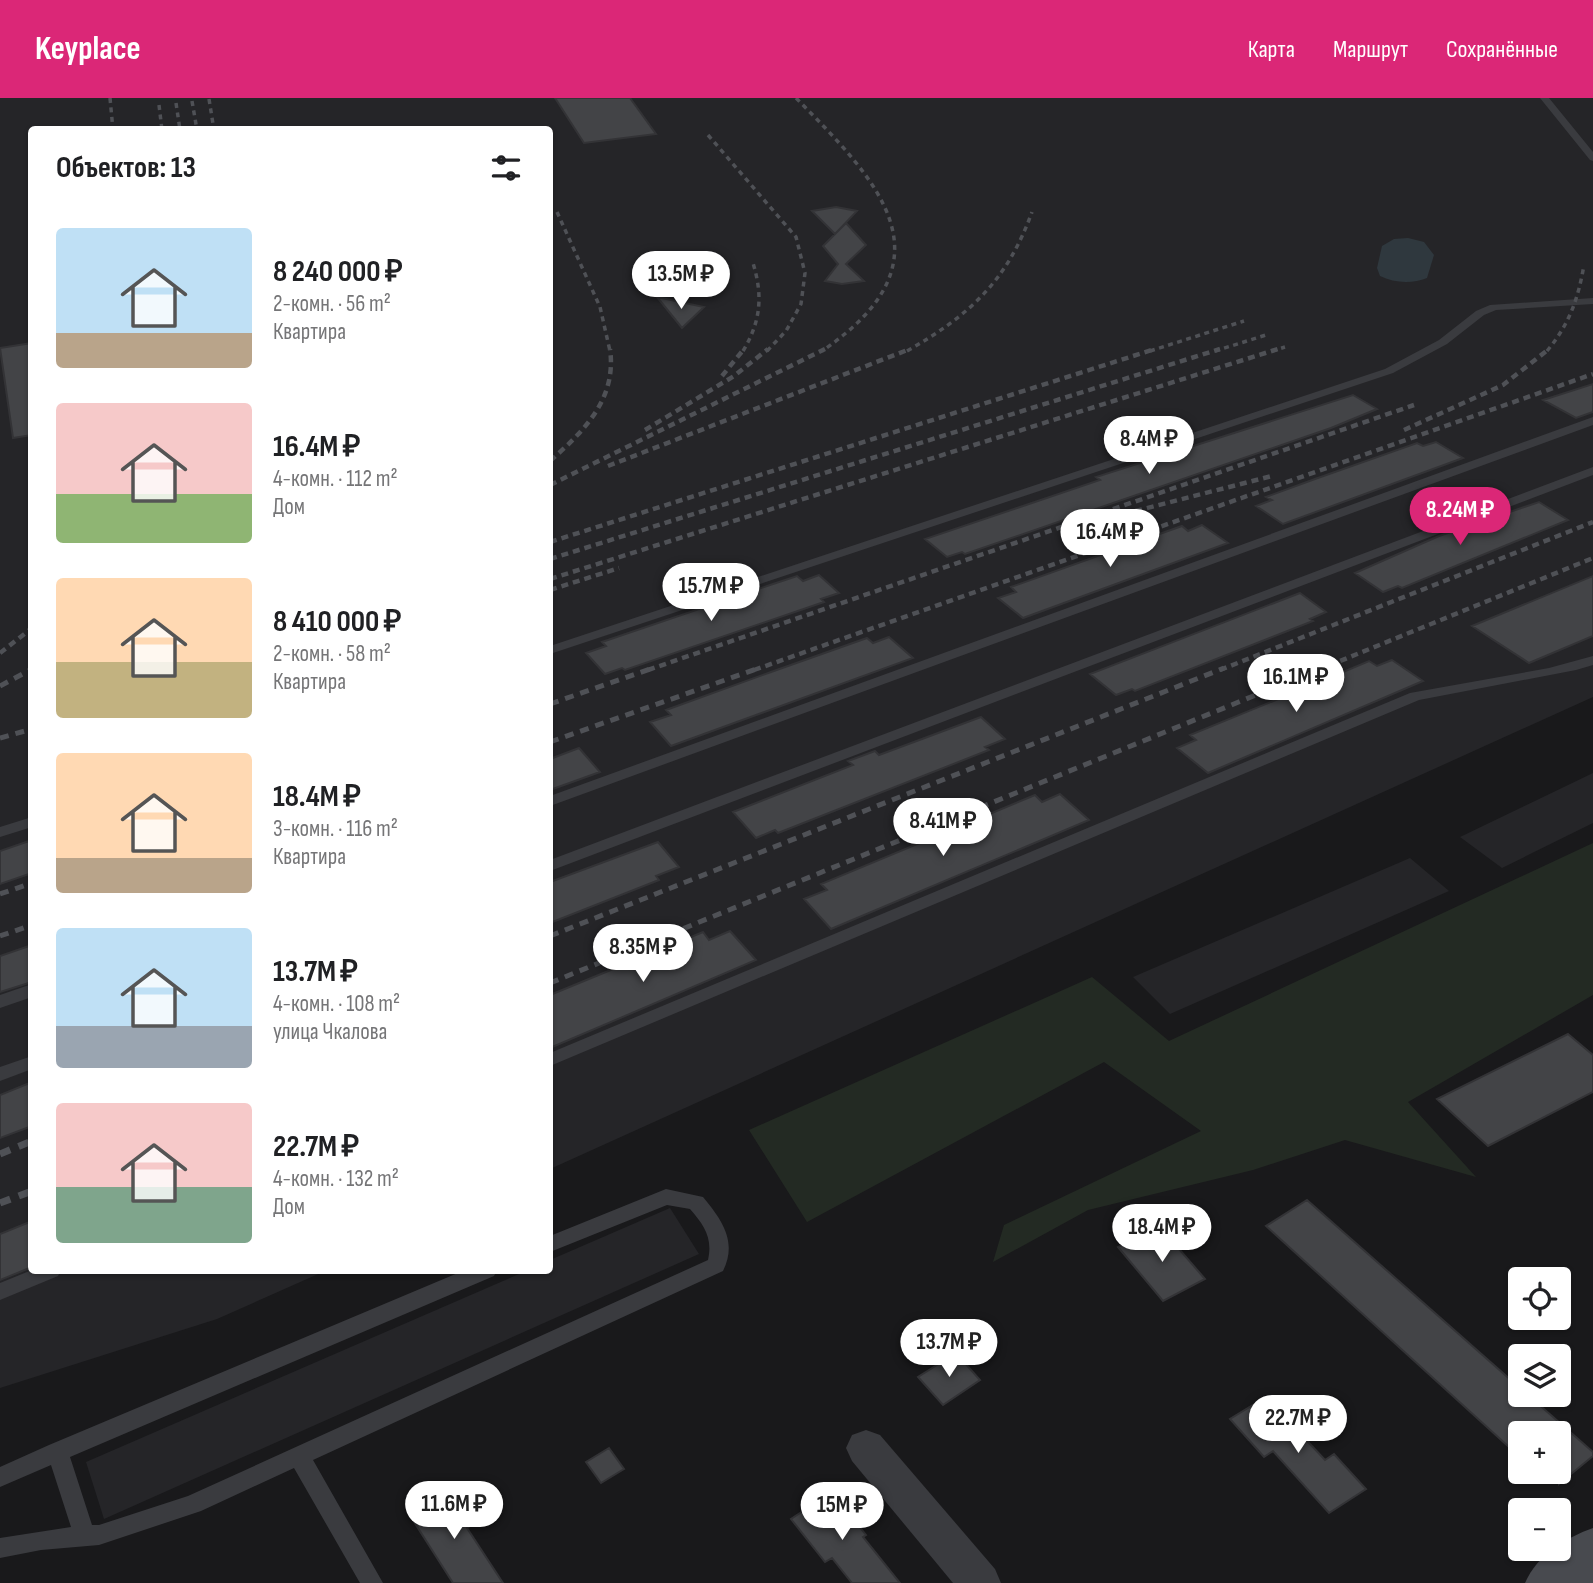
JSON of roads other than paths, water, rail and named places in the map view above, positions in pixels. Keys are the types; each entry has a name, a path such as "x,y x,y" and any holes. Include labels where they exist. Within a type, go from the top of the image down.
{"street":[{"path":"866,1448 980,1583"}],"lane":[{"path":"1544,98 1593,159"},
{"path":"553,649 1389,371 1443,342 1480,313 1494,307 1593,301"},
{"path":"553,801 1593,421"},
{"path":"553,865 1593,471"},
{"path":"553,1059 1415,696 1452,688 1508,682 1593,660"},
{"path":"0,832 28,823"},
{"path":"0,1002 28,992"},
{"path":"0,1074 28,1064"},
{"path":"0,1548 41,1540 99,1535 193,1504 716,1265 722,1247 716,1228 696,1202 666,1197 553,1243"},
{"path":"0,1292 42,1274"},
{"path":"0,1477 477,1274"},
{"path":"57,1452 85,1536"},
{"path":"299,1456 372,1583"}],"railway":[{"path":"110,98 113,126"},
{"path":"796,98 854,160 876,191 890,222 895,253 886,285 863,317 824,350"},
{"path":"209,99 213,126"},
{"path":"192,101 196,126"},
{"path":"176,103 179,126"},
{"path":"159,105 162,126"},
{"path":"708,135 796,237 805,273 801,304 786,331 767,351"},
{"path":"557,212 600,307 610,351"},
{"path":"907,351 950,324 984,294 1011,258 1032,212"},
{"path":"743,351 757,319 759,297 753,263"},
{"path":"1548,350 1562,331 1572,310 1584,265"},
{"path":"1150,351 1244,321"},
{"path":"1215,351 1266,335"},
{"path":"1272,351 1285,347"},
{"path":"553,458 586,426 603,398 611,367 610,349"},
{"path":"722,376 744,349"},
{"path":"645,430 734,376 768,349"},
{"path":"608,466 910,349"},
{"path":"553,541 1155,349"},
{"path":"553,558 1220,349"},
{"path":"553,578 1278,349"},
{"path":"553,484 824,350"},
{"path":"1404,430 1503,385 1548,350"},
{"path":"754,670 1593,374"},
{"path":"648,670 1414,405"},
{"path":"1112,517 1272,476"},
{"path":"1220,670 1593,522"},
{"path":"1318,670 1593,558"},
{"path":"553,589 619,568"},
{"path":"0,653 28,631"},
{"path":"553,703 653,668"},
{"path":"553,741 759,668"},
{"path":"553,935 1224,668"},
{"path":"553,982 1322,668"},
{"path":"0,686 28,671"},
{"path":"0,738 28,730"},
{"path":"0,894 28,884"},
{"path":"0,936 28,926"},
{"path":"0,1154 28,1143"},
{"path":"0,1203 28,1192"}]}
